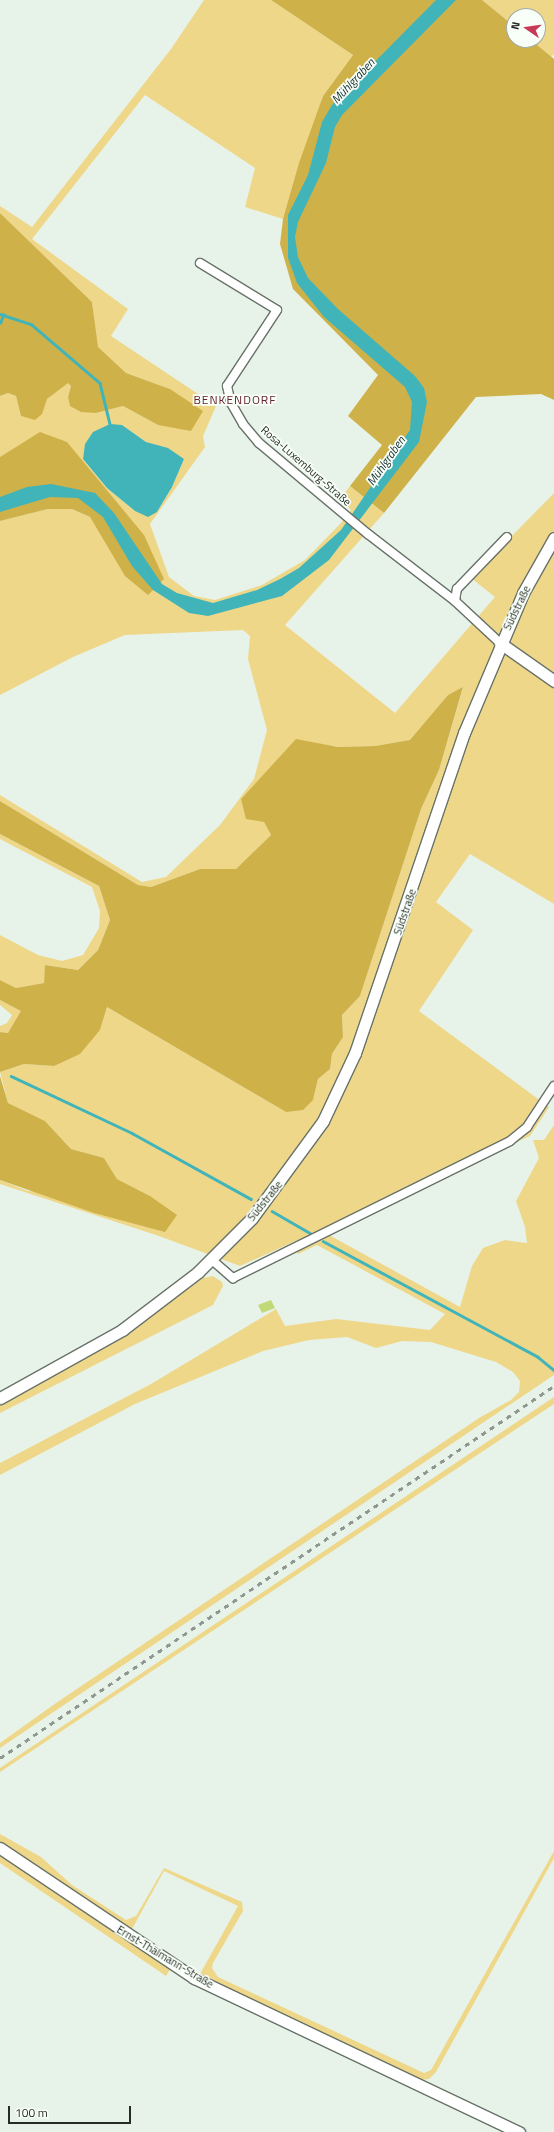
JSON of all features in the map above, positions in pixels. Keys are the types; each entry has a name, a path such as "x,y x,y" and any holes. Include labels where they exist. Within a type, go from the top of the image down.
{"main road":[{"name":"Südstraße","path":"0,1398 122,1330 212,1260 280,1183 322,1121 355,1053 464,733 500,643 523,593 554,538"},
{"path":"500,643 554,681"},
{"name":"Ernst-Thälmann-Straße","path":"0,1848 194,1978 519,2132"}],"street":[{"name":"Rosa-Luxemburg-Straße","path":"200,263 277,310 227,386 231,402 243,424 260,443 368,534 455,601 500,643"},
{"path":"455,601 457,589 508,537"},
{"path":"212,1260 233,1278 510,1141 527,1127 554,1086"}],"shaded area":[{"path":"204,0 271,0 353,55 323,96 283,219 245,207 255,168 145,95 32,239 128,309 111,336 216,406 203,436 205,447 150,524 169,577 194,596 215,600 262,585 305,560 340,524 351,510 340,499 350,486 384,513 285,625 395,713 495,597 471,578 554,493 554,904 470,854 436,902 473,930 419,1011 549,1107 530,1136 240,1266 159,1236 0,1184 0,1180 28,1191 150,1196 117,1179 104,1158 71,1149 45,1121 8,1103 0,1072 24,1064 54,1066 100,1030 107,1007 286,1112 313,1100 318,1079 330,1069 332,1054 343,1037 342,1015 360,996 421,809 439,770 463,688 448,695 411,740 375,746 338,747 296,740 241,799 264,822 271,835 236,869 200,869 151,887 138,885 0,801 0,795 142,882 166,877 220,825 254,779 267,730 248,659 250,636 243,630 125,635 73,657 0,695 0,521 48,509 72,509 90,517 102,534 80,460 67,442 17,448 0,457 0,396 8,393 16,396 21,416 35,419 47,399 68,382 71,386 68,397 96,413 123,406 158,425 170,389 126,373 97,347 92,302 0,213 0,206 32,227 171,49","holes":["122,425 146,442 184,459 172,487 157,512 135,511 107,488 83,459"]},
{"path":"271,0 482,0 506,20 506,48 541,48 554,59 554,400 541,394 476,397 384,513 350,486 382,445 348,416 378,375 293,289 280,244 283,219 299,163 323,96 353,55"},
{"path":"482,0 554,0 554,54 551,57 540,48 546,48 546,8 506,8 506,20"},
{"path":"0,213 92,302 98,347 126,373 170,389 203,411 191,431 158,425 123,406 96,413 81,412 70,406 68,397 71,386 68,383 47,399 42,414 35,420 21,416 16,396 8,393 0,396"},
{"path":"40,432 67,442 144,535 164,579 148,595 125,576 90,517 72,509 48,509 0,521 0,457"},
{"path":"463,687 439,770 421,809 360,996 342,1015 343,1037 332,1054 330,1069 318,1079 313,1100 303,1110 286,1112 107,1007 100,1030 80,1054 54,1066 24,1064 0,1072 0,1032 8,1033 21,1011 0,1000 0,980 16,988 44,983 45,965 78,970 98,950 110,920 99,886 0,834 0,801 138,885 151,887 200,869 236,869 271,835 264,822 246,819 241,799 296,739 338,747 375,746 410,740 448,695"},
{"path":"0,834 99,886 110,920 98,950 78,970 46,965 44,983 16,988 0,980 0,935 38,955 62,961 83,955 99,928 100,911 92,887 0,839"},
{"path":"0,1000 22,1011 8,1033 0,1032 0,1026 7,1023 12,1015 0,1005"},
{"path":"0,1076 8,1103 45,1121 71,1149 104,1158 117,1179 150,1196 177,1215 165,1232 94,1213 0,1180"},
{"path":"554,1125 554,1375 0,1748 0,1743 56,1703 479,1418 511,1400 519,1392 520,1381 513,1372 496,1362 431,1342 402,1341 376,1348 347,1337 309,1340 263,1351 135,1404 0,1475 0,1463 151,1384 276,1309 285,1326 336,1319 430,1330 445,1314 317,1245 298,1254 296,1251 329,1235 460,1307 472,1266 483,1248 505,1240 527,1243 525,1227 516,1201 539,1158 533,1140 544,1140"},
{"path":"213,1276 222,1282 223,1286 213,1305 0,1413 0,1403 91,1355 163,1308 198,1279"},
{"path":"554,1397 554,1404 0,1772 0,1768"},
{"path":"0,1834 41,1857 72,1885 126,1920 136,1916 164,1868 242,1902 243,1911 213,1963 212,1968 218,1977 424,2073 431,2070 554,1851 554,1858 436,2072 429,2079 420,2080 200,1974 238,1906 164,1871 132,1929 138,1934 137,1936 0,1845"},
{"path":"0,1854 171,1968 166,1976 0,1863"}],"water":[{"path":"436,0 456,0 342,115 335,127 326,163 298,222 295,237 298,257 308,278 338,309 415,376 424,388 427,402 419,442 329,560 282,596 208,616 189,613 153,590 132,566 103,517 78,498 50,497 0,512 0,497 27,487 51,484 95,493 114,513 162,584 177,593 213,603 257,590 280,579 299,568 341,530 410,430 412,402 405,387 324,317 297,283 288,258 288,215 308,175 322,122 332,105"},
{"path":"110,424 122,425 146,442 168,448 184,459 172,487 157,512 148,517 135,511 107,488 83,459 85,444 93,432"}],"building":[{"path":"271,1300 275,1308 262,1313 258,1305"}],"waterway":[{"path":"0,314 31,324 100,383 110,424"},
{"path":"0,323 3,315"},
{"path":"11,1076 132,1133 251,1199"},
{"path":"272,1211 310,1233"},
{"path":"323,1241 538,1357 554,1370"}],"railway":[{"path":"0,1758 554,1386"}],"district":[{"name":"BENKENDORF","path":"235,400"}],"water label":[{"name":"Mühlgraben","path":"353,81"},
{"name":"Mühlgraben","path":"386,461"}]}
